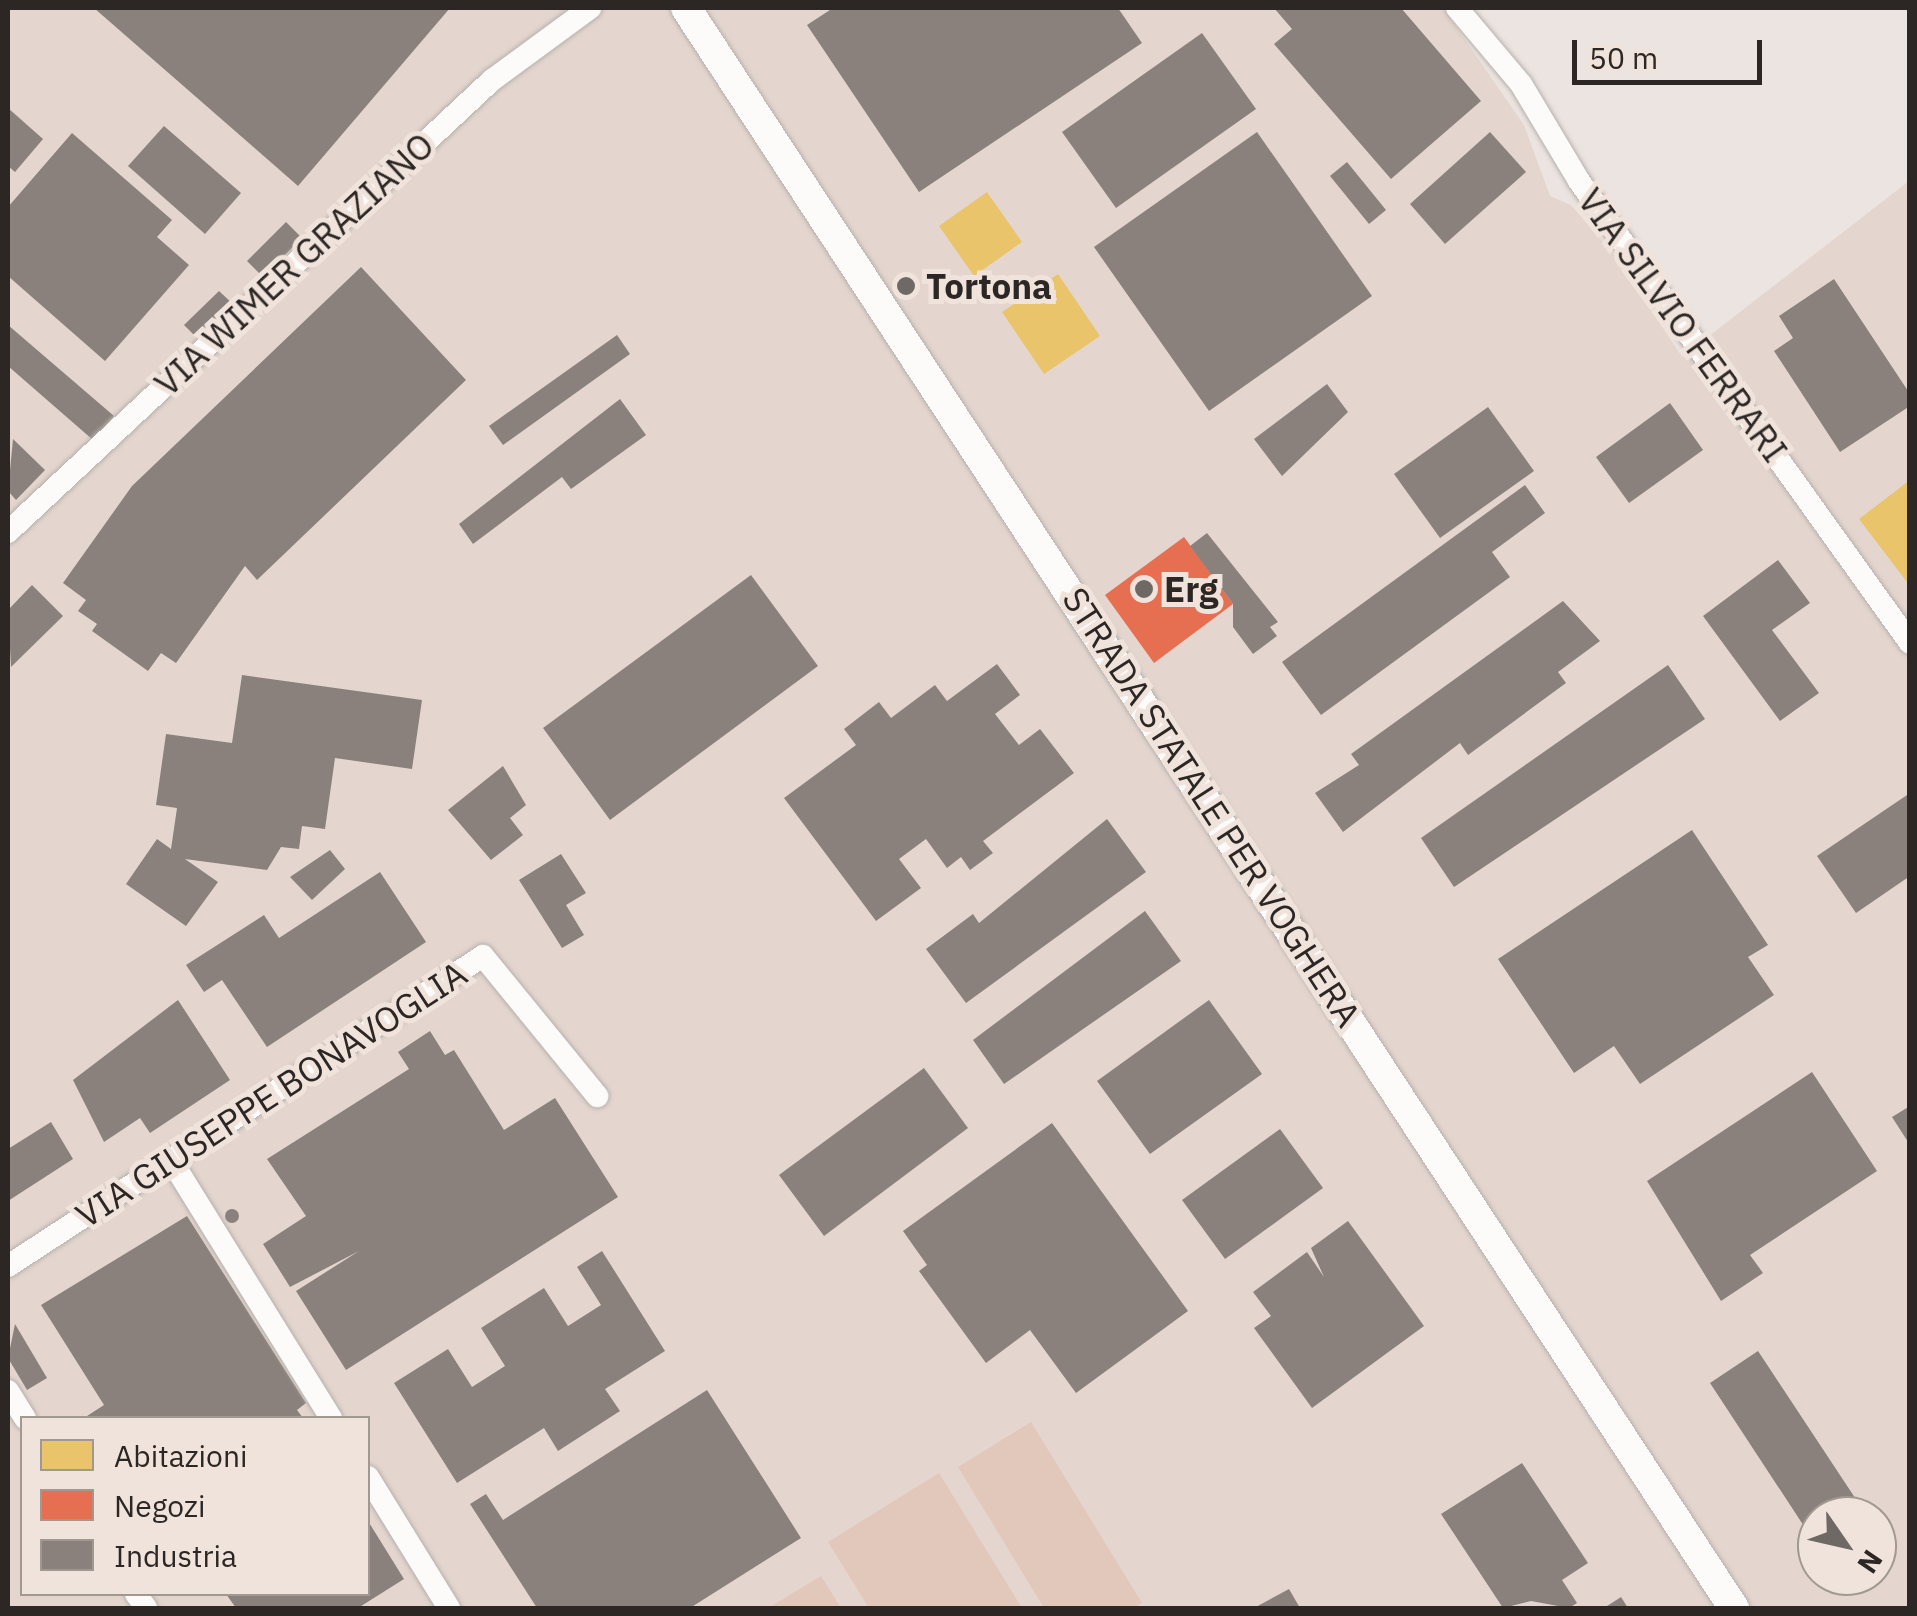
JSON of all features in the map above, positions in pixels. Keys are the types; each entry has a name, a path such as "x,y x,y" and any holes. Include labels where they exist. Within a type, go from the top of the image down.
{"main road":[{"name":"STRADA STATALE PER VOGHERA","path":"686,8 1734,1608"}],"street":[{"name":"VIA WIMER GRAZIANO","path":"8,532 448,120 590,8"},
{"name":"VIA SILVIO FERRARI","path":"1457,8 1521,84 1579,181 1910,643"},
{"name":"VIA GIUSEPPE BONAVOGLIA","path":"8,1266 483,956 597,1096"},
{"path":"171,1160 330,1416"},
{"path":"8,1391 24,1416"},
{"path":"370,1480 449,1608"}],"shaded area":[{"path":"8,8 1443,8 1524,125 1550,196 1571,205 1616,257 1682,357 1909,181 1909,1608 8,1608"},
{"path":"1031,1422 1142,1603 1133,1608 1044,1608 958,1467"},
{"path":"939,1473 1022,1608 869,1608 828,1542"},
{"path":"821,1576 841,1608 768,1608"}],"building: Abitazioni":[{"path":"987,192 1022,242 974,276 939,226"},
{"path":"1058,274 1100,336 1044,374 1002,312"},
{"path":"1910,480 1910,586 1859,519"}],"building: Negozi":[{"path":"1184,537 1233,604 1154,663 1105,595"}],"building: Industria":[{"path":"94,8 450,8 298,186"},
{"path":"833,8 1118,8 1142,43 919,192 807,25"},
{"path":"1274,8 1401,8 1481,101 1391,179 1274,44 1292,29"},
{"path":"1202,33 1256,109 1116,208 1062,132"},
{"path":"8,108 43,139 15,172 8,166"},
{"path":"164,126 241,193 205,234 128,166"},
{"path":"1257,132 1372,296 1209,411 1094,247"},
{"path":"1490,132 1526,172 1445,244 1410,204"},
{"path":"72,133 172,220 157,237 189,265 105,361 8,276 8,207"},
{"path":"1347,162 1386,210 1369,224 1330,176"},
{"path":"286,222 302,238 263,277 247,261"},
{"path":"361,267 466,380 257,580 245,566 176,663 161,653 148,671 92,631 97,624 78,611 86,600 63,583 132,486"},
{"path":"1834,279 1910,394 1910,406 1840,452 1774,351 1793,338 1779,316"},
{"path":"219,291 234,305 199,340 184,325"},
{"path":"8,325 114,416 93,440 8,366"},
{"path":"617,335 630,354 503,445 489,426"},
{"path":"1327,384 1348,412 1282,476 1254,439"},
{"path":"620,399 646,435 571,489 562,477 473,544 459,524"},
{"path":"1670,403 1703,450 1629,503 1596,457"},
{"path":"1488,407 1534,471 1440,538 1394,474"},
{"path":"13,439 45,470 16,500 8,491"},
{"path":"1525,485 1545,513 1492,552 1510,577 1321,715 1282,662"},
{"path":"1207,533 1278,622 1270,627 1277,636 1253,654 1233,627 1233,604 1190,546"},
{"path":"1778,560 1810,603 1772,630 1819,693 1780,721 1703,616"},
{"path":"751,575 818,666 610,820 543,728"},
{"path":"32,585 63,616 11,667 8,610"},
{"path":"1563,601 1600,641 1558,672 1566,683 1468,755 1460,743 1343,832 1315,793 1359,765 1351,754"},
{"path":"997,664 1020,695 995,714 1019,745 1040,729 1074,773 983,841 993,853 970,870 961,857 947,868 926,839 899,859 921,888 876,921 784,798 856,745 844,729 879,702 891,718 935,685 947,701"},
{"path":"1668,665 1705,719 1454,887 1421,838"},
{"path":"242,675 422,700 412,769 335,758 325,829 302,826 299,849 281,847 267,870 185,859 218,882 186,926 126,884 157,839 171,849 177,808 156,805 166,734 232,743"},
{"path":"503,766 526,805 510,818 523,835 491,860 448,810"},
{"path":"1910,793 1910,876 1856,913 1817,856"},
{"path":"1107,819 1146,872 966,1003 926,949 973,914 979,923"},
{"path":"1692,830 1768,945 1748,957 1774,995 1640,1084 1614,1046 1574,1073 1498,959"},
{"path":"330,850 345,869 312,900 290,877"},
{"path":"561,854 586,893 566,905 584,935 562,948 519,880"},
{"path":"380,872 426,942 267,1047 222,980 204,992 186,965 264,915 279,938"},
{"path":"1145,911 1181,961 1004,1084 973,1040"},
{"path":"178,1000 230,1080 150,1133 140,1118 104,1142 73,1080"},
{"path":"1209,1000 1262,1074 1150,1154 1097,1081"},
{"path":"430,1031 445,1055 454,1050 504,1130 555,1098 618,1197 346,1370 296,1291 359,1251 290,1287 263,1244 306,1216 267,1159 409,1069 398,1052"},
{"path":"924,1068 968,1128 824,1236 779,1175"},
{"path":"1812,1072 1877,1171 1750,1255 1763,1273 1721,1301 1647,1181"},
{"path":"1910,1106 1910,1145 1892,1117"},
{"path":"51,1122 73,1159 8,1201 8,1149"},
{"path":"1052,1123 1188,1311 1076,1393 1030,1330 986,1363 919,1271 927,1265 903,1231"},
{"path":"1280,1129 1323,1188 1225,1259 1182,1200"},
{"path":"232,1209 239,1216 232,1223 225,1216"},
{"path":"187,1216 306,1403 297,1410 302,1416 87,1416 104,1405 41,1305"},
{"path":"1348,1221 1424,1326 1312,1408 1254,1328 1271,1316 1253,1292 1307,1252 1324,1277 1311,1248"},
{"path":"602,1251 665,1351 605,1389 620,1411 558,1451 544,1428 457,1483 394,1383 448,1349 472,1387 505,1366 481,1328 544,1288 568,1326 601,1305 577,1267"},
{"path":"15,1324 47,1378 27,1390 8,1358"},
{"path":"1758,1351 1854,1496 1797,1496 1797,1516 1710,1383"},
{"path":"707,1390 801,1538 690,1608 537,1608 470,1504 486,1494 503,1520"},
{"path":"1522,1463 1588,1563 1562,1580 1577,1603 1569,1608 1531,1601 1503,1608 1441,1514"},
{"path":"370,1524 404,1579 358,1608 236,1608 227,1596 370,1596"},
{"path":"1289,1589 1300,1608 1254,1608"},
{"path":"1621,1597 1628,1608 1604,1608"}],"place":[{"name":"Tortona","path":"906,286"},
{"name":"Erg","path":"1144,589"}]}
